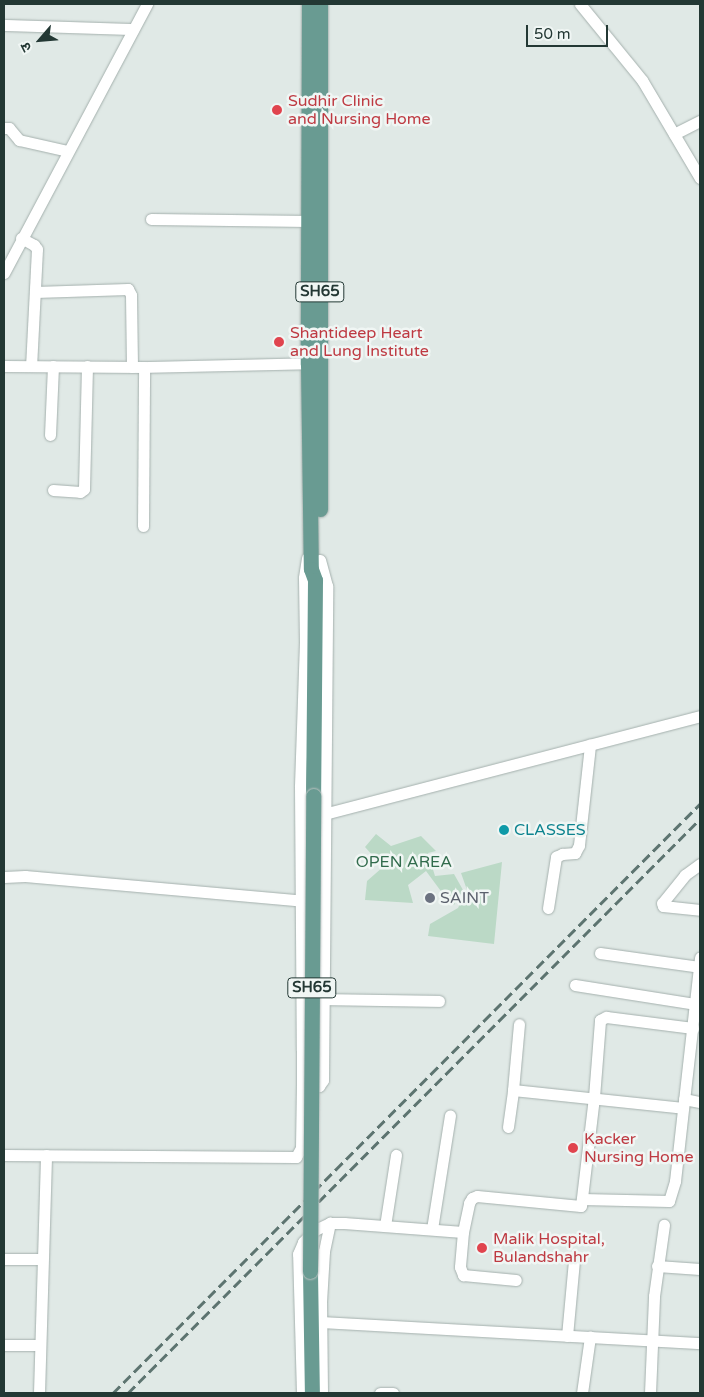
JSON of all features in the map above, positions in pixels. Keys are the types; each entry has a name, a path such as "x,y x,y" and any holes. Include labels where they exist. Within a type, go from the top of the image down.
{"main road":[{"name":"SH65","path":"309,4 309,221 314,363"},
{"name":"SH65","path":"312,1393 310,1271 315,580 311,570 315,555 314,363 320,4"}],"street":[{"path":"4,273 9,251 21,238 147,4"},
{"path":"580,4 642,80 700,178"},
{"path":"4,25 133,29"},
{"path":"674,134 700,121"},
{"path":"4,128 9,128 18,140 68,151"},
{"path":"151,219 309,221"},
{"path":"21,238 34,245 37,249 31,366"},
{"path":"35,292 128,289 132,295 132,366"},
{"path":"4,366 314,363"},
{"path":"50,435 53,366"},
{"path":"53,490 80,492 84,489 87,366"},
{"path":"143,526 144,366"},
{"path":"4,1155 296,1156 301,1148 300,787 305,642 304,578 305,561 315,555 328,586 324,814 323,1080 318,1086 305,1086 302,1082"},
{"path":"324,814 700,716"},
{"path":"548,908 556,857 575,853 579,845 590,745"},
{"path":"700,864 685,874 662,903 663,906 700,910"},
{"path":"4,876 25,876 325,903"},
{"path":"582,1199 669,1201 675,1180 700,962 600,953"},
{"path":"575,985 695,1004"},
{"path":"324,999 439,1001"},
{"path":"516,1280 463,1275 460,1267 463,1232 469,1203 472,1198 476,1196 581,1206 601,1018 606,1017 693,1028"},
{"path":"508,1127 520,1024"},
{"path":"512,1090 684,1104 700,1102"},
{"path":"432,1230 450,1116"},
{"path":"38,1393 46,1155"},
{"path":"385,1226 396,1155"},
{"path":"302,1393 298,1254 303,1242 315,1230 330,1223 463,1232"},
{"path":"322,1393 324,1251 330,1223"},
{"path":"650,1393 657,1266 664,1225"},
{"path":"4,1259 42,1260"},
{"path":"567,1336 574,1260"},
{"path":"657,1266 700,1269"},
{"path":"322,1322 700,1343"},
{"path":"582,1393 590,1337"},
{"path":"4,1345 40,1345"},
{"path":"380,1393 393,1393"}],"green space":[{"name":"OPEN AREA","path":"376,834 391,846 421,836 436,851 428,853 435,876 454,874 463,890 454,905 446,898 426,871 408,885 413,903 365,900 367,881 383,867 365,847"},
{"path":"502,862 494,944 428,936 430,924 458,908 467,890 461,873"}],"railway":[{"path":"113,1393 700,804"},
{"path":"128,1393 700,819"}],"place":[{"name":"Sudhir Clinic and Nursing Home","path":"277,110"},
{"name":"Shantideep Heart and Lung Institute","path":"279,342"},
{"name":"CLASSES","path":"504,830"},
{"name":"SAINT","path":"430,898"},
{"name":"Kacker Nursing Home","path":"573,1148"},
{"name":"Malik Hospital, Bulandshahr","path":"482,1248"}]}
